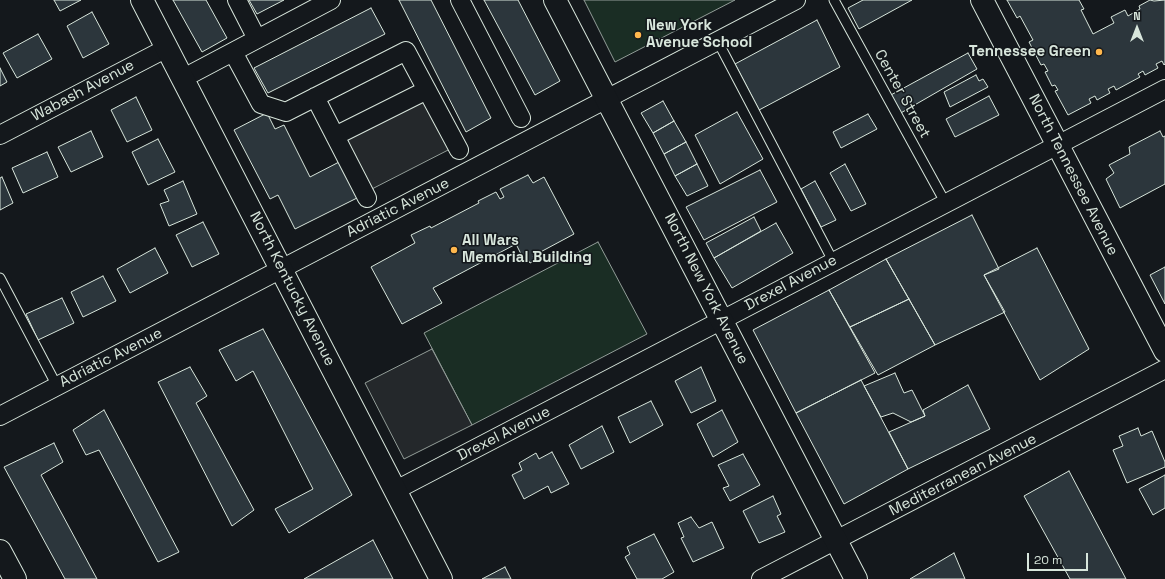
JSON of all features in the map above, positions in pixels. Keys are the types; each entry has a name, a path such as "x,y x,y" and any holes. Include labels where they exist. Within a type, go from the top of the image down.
{"street":[{"name":"North Kentucky Avenue","path":"142,0 441,579"},
{"path":"237,0 257,39"},
{"path":"193,73 331,0"},
{"path":"460,0 521,118"},
{"name":"North New York Avenue","path":"555,0 856,579"},
{"name":"Adriatic Avenue","path":"0,416 796,0"},
{"name":"North Tennessee Avenue","path":"982,0 1165,351"},
{"name":"Wabash Avenue","path":"0,135 167,48"},
{"path":"233,52 261,104 286,112 406,51 459,150"},
{"name":"Drexel Avenue","path":"396,490 945,202 1165,89"},
{"path":"336,136 427,90"},
{"path":"315,97 367,198"},
{"name":"Mediterranean Avenue","path":"761,579 1165,369"},
{"path":"0,550 15,579"}],"lane":[{"name":"Center Street","path":"834,0 945,202"},
{"path":"717,40 833,261"},
{"path":"0,278 57,386"}],"green space":[{"name":"New York Avenue School","path":"584,0 735,0 615,62"},
{"path":"598,242 647,334 472,425 424,333"}],"shaded area":[{"path":"425,95 454,147 368,191 340,138"},
{"path":"432,349 472,425 404,459 365,383"}],"building":[{"path":"54,0 81,0 60,11"},
{"path":"173,0 206,0 227,38 202,52"},
{"path":"249,0 284,0 257,14"},
{"path":"399,0 431,0 491,118 466,132"},
{"path":"484,0 518,0 560,81 535,95"},
{"path":"863,0 912,0 859,29 848,8"},
{"name":"Tennessee Green","path":"1007,0 1079,0 1084,9 1081,10 1093,34 1114,23 1111,17 1125,10 1128,16 1140,9 1139,6 1150,0 1165,0 1165,64 1164,65 1162,61 1156,64 1158,68 1145,75 1143,71 1138,74 1140,77 1116,90 1114,86 1108,89 1110,93 1097,100 1095,96 1089,99 1091,103 1068,115 1055,91 1058,90 1055,85 1052,86 1045,72 1048,71 1044,64 1041,65 1029,42 1033,40 1020,16 1017,18"},
{"path":"371,8 385,34 268,93 254,68"},
{"path":"92,12 109,44 83,58 67,26"},
{"path":"817,20 840,67 759,110 735,64"},
{"path":"38,34 52,59 17,78 3,53"},
{"path":"968,53 977,69 899,114 889,96"},
{"path":"0,68 7,82 0,86"},
{"path":"976,75 979,81 983,79 988,87 950,107 944,92"},
{"path":"989,96 999,115 955,137 946,119"},
{"path":"136,97 152,130 127,142 111,110"},
{"path":"663,101 674,121 653,133 641,113"},
{"path":"737,112 763,159 720,184 695,135"},
{"path":"267,113 275,129 284,125 310,177 341,161 359,197 295,229 278,195 270,199 234,130"},
{"path":"868,114 877,129 841,148 833,132"},
{"path":"674,121 686,142 664,154 653,133"},
{"path":"91,131 103,157 71,172 58,147"},
{"path":"1160,131 1163,137 1165,136 1165,184 1120,208 1106,179 1114,173 1109,165 1130,154 1129,147"},
{"path":"158,139 175,172 148,185 132,152"},
{"path":"686,142 697,164 675,176 664,154"},
{"path":"47,152 58,177 23,193 12,168"},
{"path":"697,164 708,186 687,196 675,176"},
{"path":"845,164 866,204 851,211 830,173"},
{"path":"760,170 777,202 704,240 686,207"},
{"name":"All Wars Memorial Building","path":"528,175 533,183 544,177 574,234 533,256 536,260 530,263 528,260 525,262 516,244 433,288 442,303 402,324 371,267 415,243 411,235 430,226 431,228 479,203 478,201 496,192 500,199 504,197 500,189"},
{"path":"2,177 13,203 0,210 0,178"},
{"path":"183,181 197,214 169,226 160,204 169,201 164,190"},
{"path":"815,181 836,220 821,227 801,189"},
{"path":"972,215 999,269 984,275 1005,312 935,345 886,259"},
{"path":"754,217 761,231 714,258 706,243"},
{"path":"203,222 219,254 192,267 176,235"},
{"path":"776,223 793,253 732,288 714,258"},
{"path":"155,248 168,273 130,293 117,269"},
{"path":"1037,248 1089,349 1040,380 984,275"},
{"path":"886,259 909,299 850,327 829,290"},
{"path":"1165,267 1165,304 1150,275"},
{"path":"103,276 116,301 83,317 71,292"},
{"path":"829,290 875,373 796,413 753,330"},
{"path":"62,298 74,323 38,340 26,314"},
{"path":"909,299 935,345 878,375 850,327"},
{"path":"263,329 352,495 289,533 275,509 313,489 253,371 236,381 219,350"},
{"path":"190,367 207,396 196,403 254,510 232,526 158,382"},
{"path":"701,367 716,401 691,413 675,381"},
{"path":"895,373 904,393 912,390 925,416 911,422 893,413 881,417 864,386"},
{"path":"861,380 908,469 844,504 796,413"},
{"path":"968,385 990,429 908,469 889,432 925,416 923,410"},
{"path":"651,401 663,425 630,443 618,417"},
{"path":"104,410 179,552 158,562 99,450 86,455 73,430"},
{"path":"722,410 738,442 713,457 697,424"},
{"path":"602,426 614,452 581,469 569,445"},
{"path":"1138,428 1141,436 1152,431 1165,462 1165,467 1127,483 1113,450 1123,446 1119,436"},
{"path":"54,443 63,462 41,475 97,579 65,579 4,467"},
{"path":"552,452 569,484 551,493 548,486 524,499 512,475 522,470 519,463 536,453 539,459"},
{"path":"743,454 760,485 730,501 723,488 729,486 718,465"},
{"path":"1069,471 1126,579 1070,579 1024,496"},
{"path":"1165,475 1165,508 1153,515 1139,489"},
{"path":"773,496 781,514 777,516 785,532 759,543 743,511"},
{"path":"691,517 699,528 712,522 724,548 693,562 681,538 684,537 678,523"},
{"path":"654,534 674,572 662,579 637,579 625,557 630,554 627,547"},
{"path":"373,540 393,579 304,579"},
{"path":"954,553 965,579 910,579"},
{"path":"505,567 511,579 482,579"}],"place":[{"name":"New York Avenue School","path":"638,35"},
{"name":"Tennessee Green","path":"1099,52"},
{"name":"All Wars Memorial Building","path":"454,250"}]}
